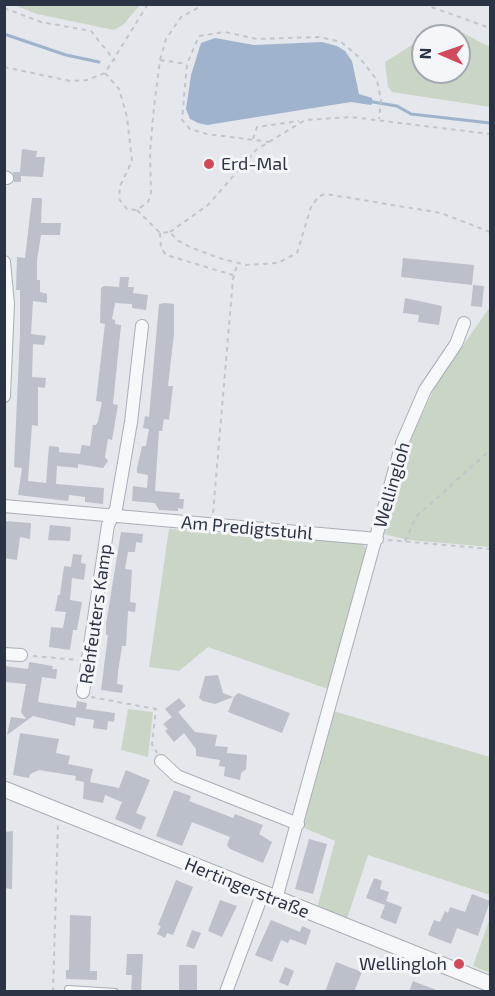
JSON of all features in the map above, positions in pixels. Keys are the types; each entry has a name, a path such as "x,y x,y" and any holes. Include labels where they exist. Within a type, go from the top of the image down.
{"street":[{"path":"4,262 8,304 4,396"},
{"name":"Wellingloh","path":"226,992 269,897 298,824 402,443 412,416 435,374 456,344 464,323"},
{"name":"Rehfeuters Kamp","path":"83,692 111,517 116,509 136,390 142,326"},
{"name":"Am Predigtstuhl","path":"4,506 377,539"},
{"path":"4,654 21,655"},
{"path":"160,760 177,777 298,824"},
{"name":"Hertingerstraße","path":"4,789 490,984"}],"lane":[{"path":"68,989 115,992"}],"path":[{"path":"4,67 70,81 87,80 105,73 115,61 148,4"},
{"path":"105,73 119,89 127,117 132,161 120,186 119,199 127,209 137,210 143,208 151,193 150,152 160,60 173,26 191,9 205,4"},
{"path":"423,4 490,28"},
{"path":"4,8 41,22 91,31 115,61"},
{"path":"270,142 207,134 185,124 182,120 187,64 196,39 205,33 225,32 257,39 320,37 341,42 359,57 377,80 381,100 379,119"},
{"path":"160,60 187,64"},
{"path":"253,140 257,127 304,120 351,117 490,134"},
{"path":"160,233 170,232 208,205 252,154 304,120"},
{"path":"170,232 177,240 190,247 238,264 278,263 297,253 311,207 319,196 326,195 441,213 490,232"},
{"path":"137,210 160,233 161,249 166,255 234,276"},
{"path":"211,524 234,276 238,264"},
{"path":"405,541 416,517 490,450"},
{"path":"377,539 490,549"},
{"path":"21,655 88,661"},
{"name":"Rehfeuters Kamp","path":"83,692 95,699 156,709 152,744 160,760"},
{"path":"53,992 58,811"}],"green space":[{"path":"14,5 140,5 124,24 114,30 37,14"},
{"path":"471,37 490,47 490,107 392,92 388,87 385,62 411,46 411,84 471,84"},
{"path":"490,307 490,547 409,540 383,534 413,433 438,381"},
{"path":"169,529 363,543 367,551 328,689 208,647 179,671 149,667"},
{"path":"128,709 153,712 148,757 121,750"},
{"path":"333,711 490,757 490,895 368,855 347,919 317,908 335,841 302,827"},
{"path":"490,918 490,973 473,966"}],"water":[{"path":"215,38 254,45 322,42 337,46 345,51 352,61 359,94 372,98 373,102 371,105 351,102 207,125 198,123 190,119 186,109 191,75 201,43"}],"building":[{"path":"22,149 37,151 36,157 45,157 43,177 21,176 21,182 14,182 13,172 20,172"},
{"path":"32,198 42,198 41,223 61,223 60,235 41,235 37,260 37,280 40,280 40,292 47,294 47,303 33,301 31,334 46,336 44,345 33,344 32,377 46,378 45,388 38,387 38,426 32,425 28,481 46,483 49,446 59,447 59,452 80,454 82,445 90,446 93,425 96,425 98,421 102,402 96,401 105,324 100,323 101,288 104,286 119,287 120,277 129,277 128,287 134,287 133,293 148,295 146,310 132,308 132,304 115,303 112,319 115,320 115,324 121,325 113,404 118,405 112,440 108,439 105,457 108,461 103,468 78,464 78,468 57,466 56,484 104,488 103,504 85,502 85,497 69,495 68,501 18,495 22,468 14,467 20,333 20,290 16,290 17,257 25,258"},
{"path":"403,258 474,265 472,285 401,277"},
{"path":"473,285 484,286 482,307 471,306"},
{"path":"405,298 442,306 439,325 418,322 419,315 403,313"},
{"path":"159,304 174,304 174,334 168,386 173,386 169,420 164,419 162,431 159,431 155,491 180,493 179,499 184,499 183,509 178,508 178,511 159,510 155,503 132,501 133,486 147,488 148,475 137,473 137,468 142,446 146,446 149,429 143,428 145,416 149,417"},
{"path":"4,521 31,523 30,539 20,537 17,560 4,558"},
{"path":"50,525 71,527 70,541 48,540"},
{"path":"121,532 143,534 142,543 136,542 135,552 128,552 125,569 132,570 130,602 136,603 135,612 128,611 126,646 122,646 117,684 123,685 122,693 101,690 108,635 106,635 106,624"},
{"path":"73,554 82,555 81,563 86,564 84,580 72,578 70,600 82,602 77,630 73,630 70,650 49,647 51,627 63,628 66,612 55,611 64,566 71,567"},
{"path":"29,662 53,666 52,669 57,669 56,679 42,677 38,702 76,708 77,701 87,703 86,709 115,713 114,722 108,721 107,730 93,728 94,720 76,717 75,726 33,716 7,735 11,717 26,719 21,712 26,684 4,682 4,666 28,669"},
{"path":"218,675 223,693 233,697 215,704 203,701 199,698 205,676"},
{"path":"238,693 290,713 282,733 228,712"},
{"path":"179,698 186,706 178,712 195,732 217,735 215,746 228,747 227,753 247,755 246,769 241,773 240,780 224,776 225,767 219,766 220,760 196,756 196,749 184,733 174,742 165,731 168,729 163,724 172,717 165,709"},
{"path":"20,733 59,739 56,753 70,756 68,764 93,769 90,782 119,788 126,770 150,780 136,813 146,817 141,830 115,819 122,802 105,795 103,803 83,799 84,782 75,780 76,776 39,770 30,774 29,778 13,775"},
{"path":"174,790 191,796 189,801 233,818 235,814 263,825 259,834 272,842 263,863 230,849 227,845 230,837 192,822 182,846 156,836"},
{"path":"13,831 12,889 4,888 4,832"},
{"path":"309,839 327,844 313,894 295,889"},
{"path":"374,878 382,881 380,889 389,892 386,901 402,907 396,924 380,918 385,905 366,898"},
{"path":"176,880 193,887 173,935 167,933 165,938 157,934 161,926 158,925"},
{"path":"472,894 490,901 478,936 457,928 451,944 428,935 434,920 440,922 445,911 448,913 450,907 465,912"},
{"path":"220,900 237,906 222,937 208,931"},
{"path":"70,915 91,916 90,971 97,971 97,980 66,979 66,970 69,970"},
{"path":"271,920 300,932 302,926 311,930 306,945 290,939 288,943 281,940 272,962 255,955"},
{"path":"192,930 201,933 194,949 186,946"},
{"path":"127,954 143,954 141,992 131,992 132,975 126,975"},
{"path":"336,962 362,972 354,992 325,992"},
{"path":"179,965 197,965 197,992 179,992"},
{"path":"285,967 294,971 288,986 279,982"},
{"path":"413,981 439,991 439,992 409,992"}],"waterway":[{"path":"4,34 66,55 99,62"},
{"path":"373,102 397,106 411,114 490,123"}],"place":[{"name":"Erd-Mal","path":"209,164"},
{"name":"Wellingloh","path":"459,964"}]}
